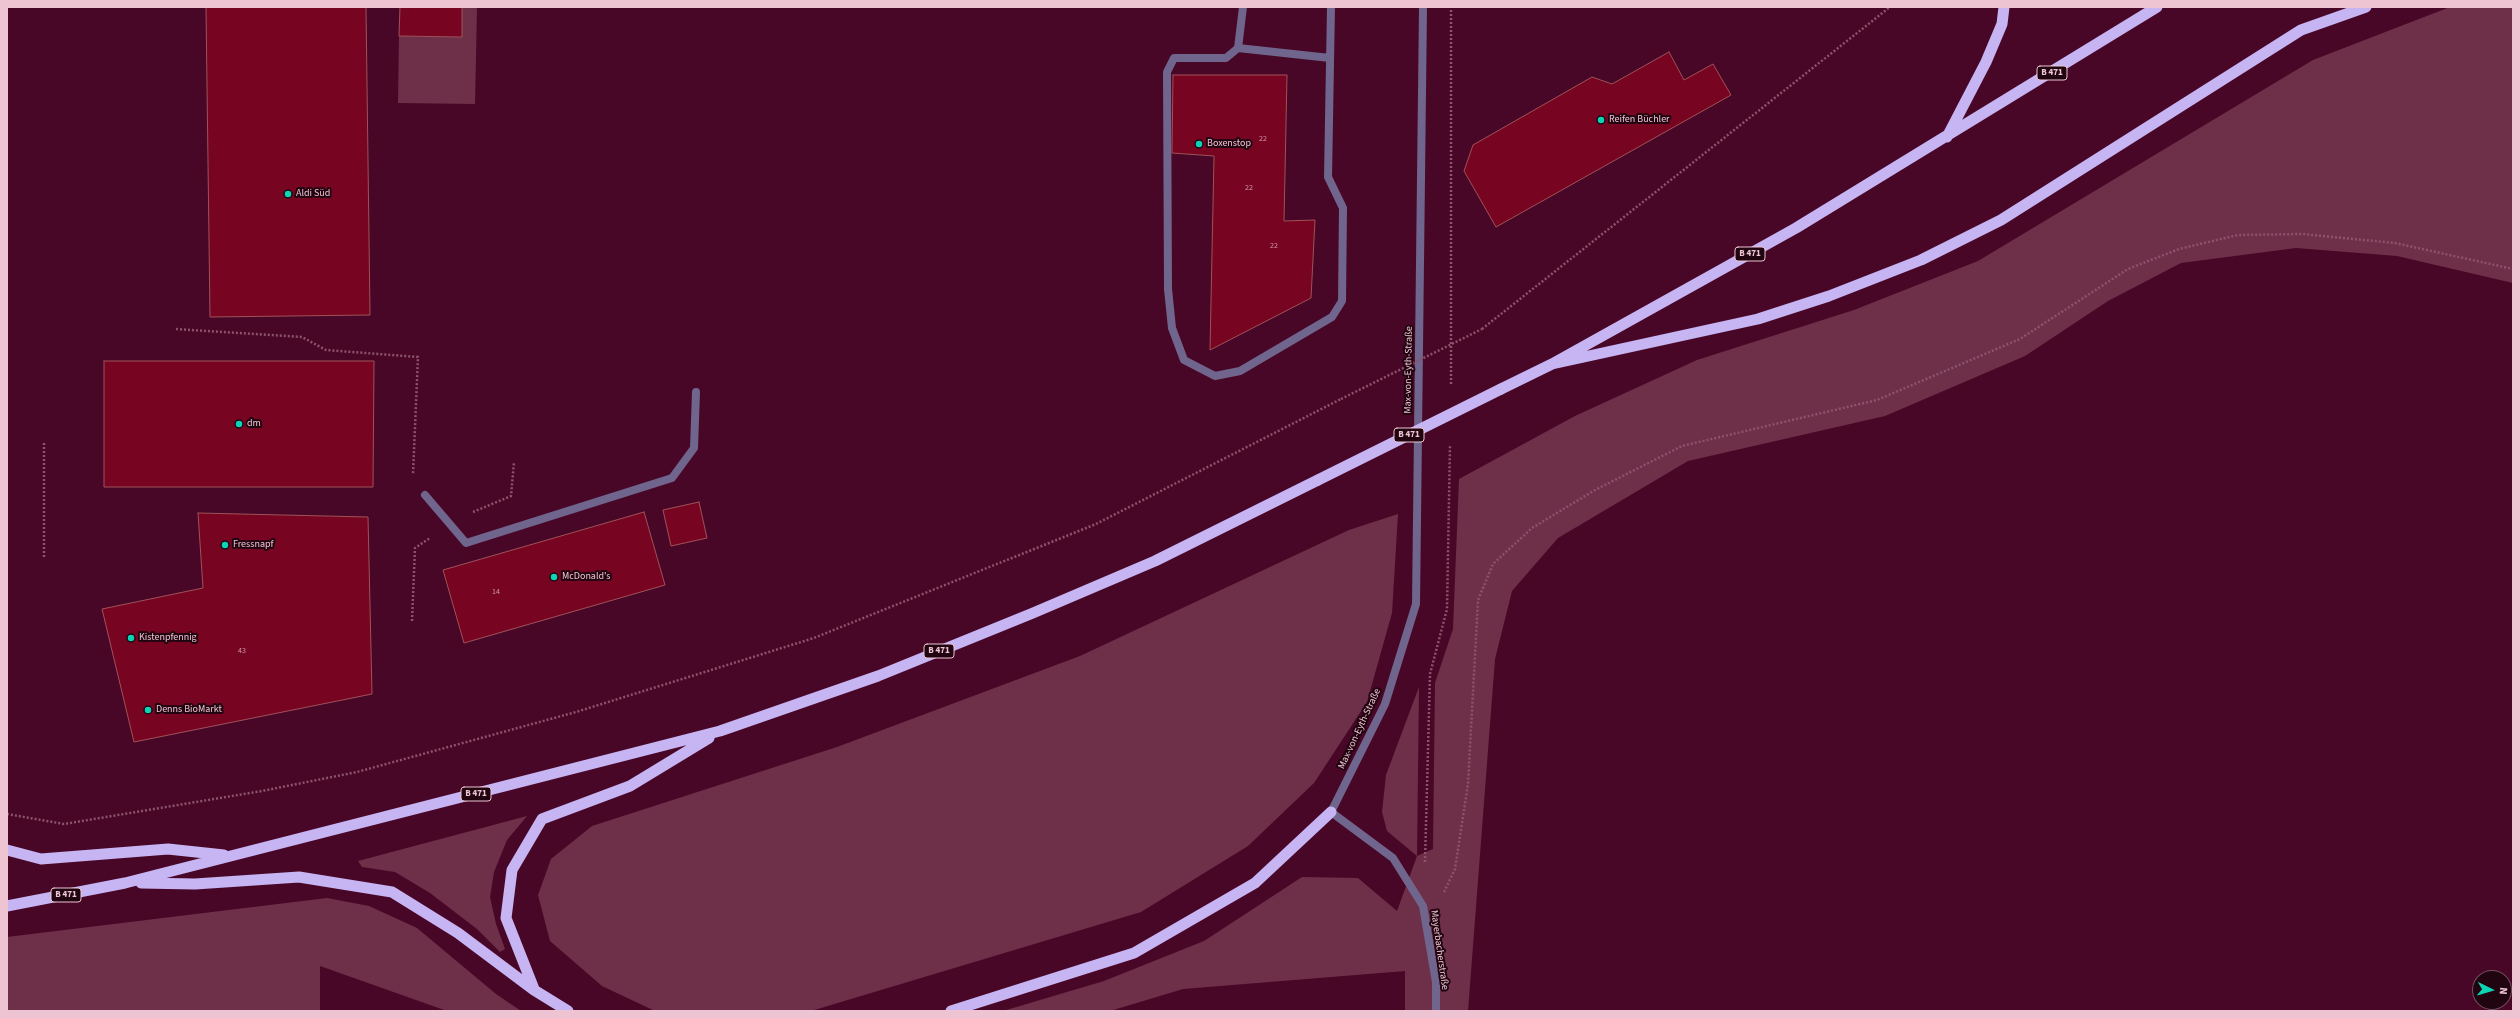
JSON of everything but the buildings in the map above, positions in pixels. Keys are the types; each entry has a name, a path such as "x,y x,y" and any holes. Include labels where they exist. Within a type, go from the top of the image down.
{"highway":[{"path":"1946,139 1986,62 2002,24 2004,7"},
{"name":"B 471","path":"7,906 124,883 720,731 878,676 1033,613 1155,561 1552,364 1796,228 1946,139 2157,7"},
{"path":"1552,364 1758,319 1830,296 1921,260 2000,220 2301,30 2366,7"},
{"path":"534,990 506,918 512,870 542,819 630,786 720,731"},
{"path":"951,1011 1134,953 1256,883 1331,812"},
{"path":"7,850 42,859 168,849 232,856"},
{"path":"124,883 195,884 299,877 392,892 458,933 534,990 568,1011"}],"street":[{"path":"1243,7 1238,48 1226,58 1174,58 1167,72 1168,289 1172,328 1184,360 1215,376 1240,371 1332,317 1342,301 1342,208 1328,177 1331,7"},
{"name":"Max-von-Eyth-Straße","path":"1331,812 1385,704 1416,604 1423,7"},
{"path":"1238,48 1330,58"},
{"path":"425,495 466,543 672,478 694,448 696,392"},
{"name":"Mayerbacherstraße","path":"1331,812 1394,858 1423,906 1436,982 1436,1011"}],"path":[{"path":"7,814 64,824 262,791 357,772 576,712 814,638 1096,524 1482,329 1890,7"},
{"path":"1423,906 1442,897 1455,869 1463,828 1468,784 1478,600 1493,564 1532,528 1595,490 1682,446 1877,400 2020,339 2128,269 2179,249 2216,240 2238,235 2302,234 2395,243 2513,269"},
{"path":"176,328 302,337 326,350 418,357 413,479"},
{"path":"44,443 44,557"}],"shaded area":[{"path":"462,7 477,7 475,104 398,103 399,36 462,37"},
{"path":"2450,7 2513,7 2513,283 2397,256 2296,248 2181,263 2108,301 2025,356 1885,416 1688,461 1558,538 1512,591 1495,659 1468,1011 1405,1011 1405,971 1183,989 1110,1011 1003,1011 1104,981 1204,941 1302,877 1358,878 1397,911 1417,856 1433,849 1435,683 1453,629 1459,479 1575,416 1697,360 1854,310 1978,261 2313,60"},
{"path":"1398,514 1392,613 1367,702 1314,783 1248,846 1141,912 811,1011 655,1011 602,986 550,941 538,895 551,859 592,826 837,747 1080,656 1349,530"},
{"path":"1419,687 1417,856 1387,831 1382,812 1386,775"},
{"path":"527,816 507,840 494,872 490,897 496,924 505,949 500,952 477,929 430,893 395,872 362,867 358,861"},
{"path":"327,898 369,906 417,928 496,994 521,1011 447,1011 320,966 320,1011 7,1011 7,937"}],"place":[{"name":"Reifen Büchler","path":"1601,120"},
{"name":"Boxenstop","path":"1199,144"},
{"name":"Aldi Süd","path":"288,194"},
{"name":"dm","path":"239,424"},
{"name":"Fressnapf","path":"225,545"},
{"name":"McDonald's","path":"554,577"},
{"name":"Kistenpfennig","path":"131,638"},
{"name":"Denns BioMarkt","path":"148,710"}]}
